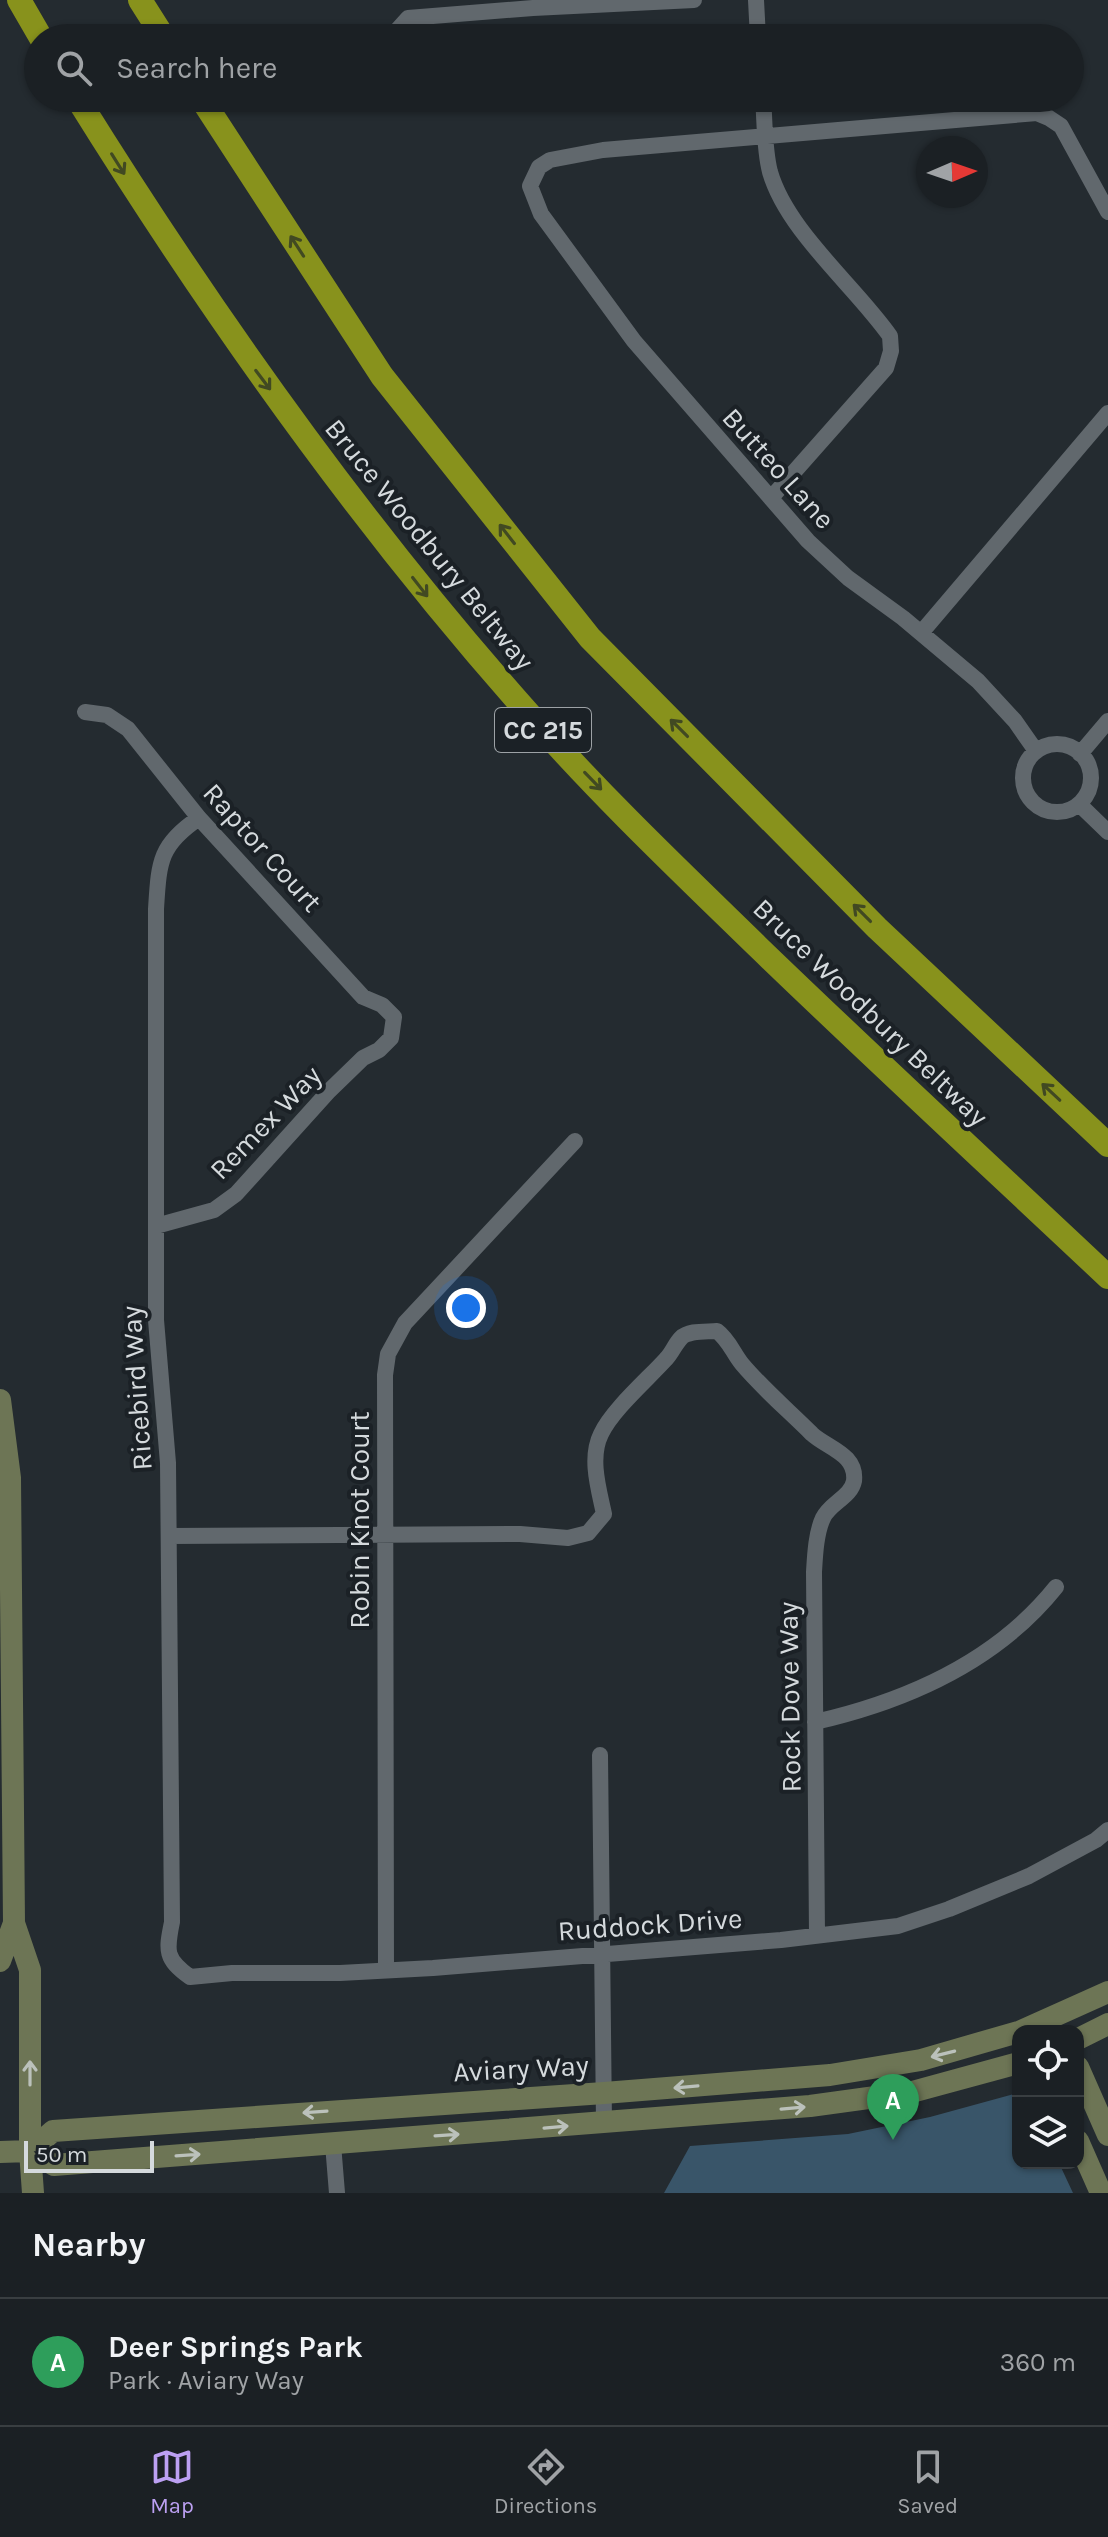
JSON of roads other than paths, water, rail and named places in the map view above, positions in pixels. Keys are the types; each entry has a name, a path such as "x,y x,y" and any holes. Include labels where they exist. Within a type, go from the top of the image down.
{"highway":[{"path":"19,0 33,24"},
{"path":"140,0 155,24"},
{"name":"Bruce Woodbury Beltway","path":"86,112 159,230 264,382 438,610 533,719 683,874 1108,1277"},
{"path":"210,112 382,376 590,638 877,928 1108,1145"}],"main road":[{"path":"0,1400 10,1478 14,1923 30,1970 14,2152 33,2193"},
{"path":"0,1961 14,1923"},
{"name":"Aviary Way","path":"1060,2024 1108,1992"},
{"path":"1084,2036 1108,2024"},
{"name":"Aviary Way","path":"14,2152 53,2131 604,2093 860,2071 951,2052 1012,2034"},
{"path":"14,2152 54,2165 604,2123 875,2099 937,2086 1012,2065"},
{"path":"1084,2081 1108,2135"},
{"path":"333,2144 333,2133 350,2123 411,2116 454,2102"},
{"path":"1084,2155 1101,2193"}],"street":[{"path":"403,24 408,18 533,4 694,0"},
{"path":"756,0 757,24"},
{"path":"764,112 770,173 779,193 813,243 890,336 891,351 886,368 771,498"},
{"path":"766,138 1037,113 1061,126 1108,212"},
{"name":"Butteo Lane","path":"766,138 571,154 539,167 530,186 541,214 596,291 684,399 771,498 831,563 921,633 997,700 1036,751"},
{"path":"921,633 1108,413"},
{"name":"Raptor Court","path":"85,712 107,715 128,729 199,818 363,997 382,1005 394,1017 393,1028"},
{"path":"1080,754 1108,721"},
{"path":"1059,744 1071,747 1080,754 1088,766 1090,778 1088,790 1079,804 1054,812 1038,806 1029,798 1023,774 1027,762 1036,751 1059,744"},
{"path":"1079,804 1108,832"},
{"name":"Ricebird Way","path":"177,1968 169,1958 168,1942 172,1922 169,1536 168,1463 156,1320 156,909 159,873 167,846 178,832 199,818"},
{"name":"Remex Way","path":"156,1226 214,1210 236,1194 329,1091 363,1058 379,1050 391,1038 393,1028"},
{"name":"Robin Knot Court","path":"386,1970 385,1375 388,1354 405,1323 575,1141"},
{"name":"Rock Dove Way","path":"385,1536 520,1534 579,1537 594,1528 604,1514 597,1487 596,1456 600,1434 676,1348 681,1338 690,1333 717,1331 726,1338 744,1366 815,1437 843,1454 851,1464 854,1480 849,1492 835,1501 823,1517 814,1572 817,1935"},
{"path":"169,1536 385,1536"},
{"path":"815,1722 893,1700 932,1683 982,1655 1030,1617 1056,1587"},
{"path":"600,1755 604,2123"},
{"name":"Ruddock Drive","path":"177,1968 190,1977 232,1973 386,1970 781,1940 898,1926 1029,1876 1096,1840 1108,1830"},
{"path":"333,2144 337,2193"}],"place":[{"name":"Deer Springs Park","path":"893,2140"}]}
